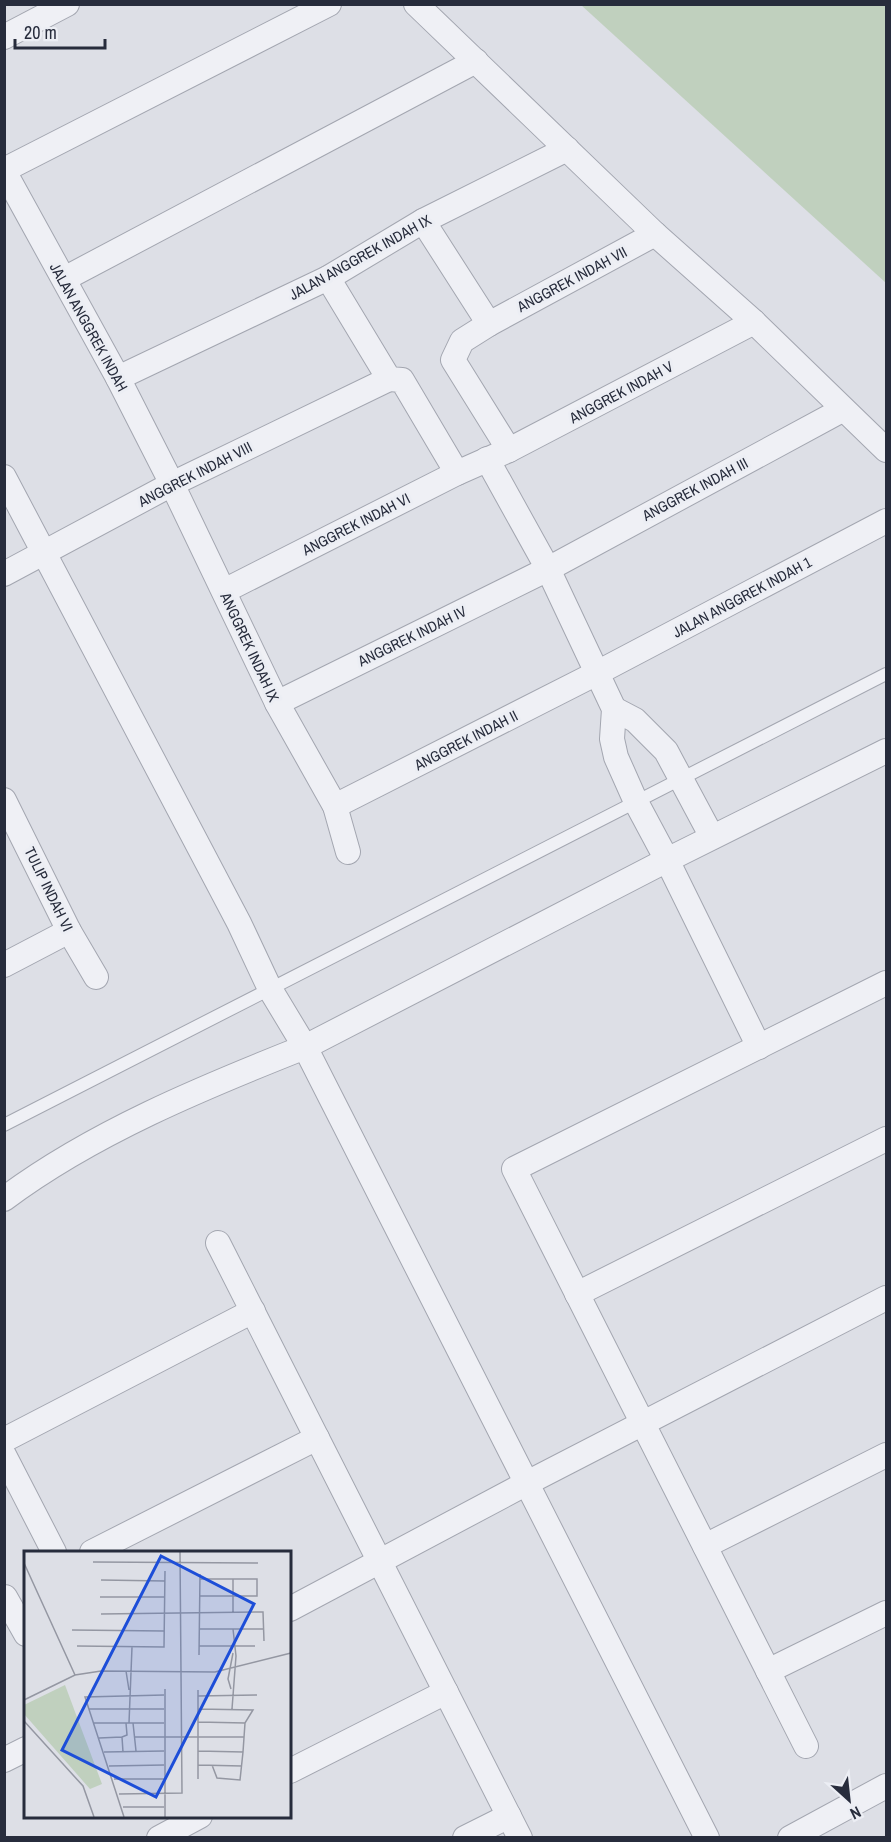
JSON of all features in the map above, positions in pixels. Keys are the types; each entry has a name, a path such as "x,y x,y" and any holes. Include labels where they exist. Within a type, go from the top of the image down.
{"street":[{"path":"4,37 67,4"},
{"path":"4,170 329,4"},
{"path":"416,4 655,234 754,322 842,410 886,450"},
{"path":"63,279 476,61"},
{"name":"JALAN ANGGREK INDAH IX","path":"118,378 328,278 423,221 567,149"},
{"name":"JALAN ANGGREK INDAH","path":"4,170 118,378 172,484"},
{"path":"423,221 489,324"},
{"name":"ANGGREK INDAH VII","path":"498,454 453,360 462,341 655,234"},
{"path":"328,278 389,379 402,380 457,473"},
{"name":"ANGGREK INDAH V","path":"498,454 754,322"},
{"name":"ANGGREK INDAH VIII","path":"4,574 172,484 389,379"},
{"name":"ANGGREK INDAH III","path":"548,569 842,410"},
{"path":"498,454 548,569 614,709 612,739 616,757 636,802 759,1047"},
{"name":"ANGGREK INDAH VI","path":"224,591 498,454"},
{"path":"4,477 239,923 270,989 306,1047 707,1838"},
{"name":"ANGGREK INDAH IX","path":"172,484 277,703 336,806 348,852"},
{"name":"JALAN ANGGREK INDAH 1","path":"597,673 886,521"},
{"name":"ANGGREK INDAH IV","path":"277,703 548,569"},
{"name":"ANGGREK INDAH II","path":"336,806 597,673"},
{"path":"614,709 635,720 666,751 712,837"},
{"path":"4,1199 32,1178 138,1118 255,1066 306,1047 712,837 886,751"},
{"name":"TULIP INDAH VI","path":"4,800 13,839 96,977"},
{"path":"4,964 69,931"},
{"path":"806,1746 514,1169 886,983"},
{"path":"577,1294 886,1139"},
{"path":"218,1243 520,1838"},
{"path":"291,1608 527,1483 886,1298"},
{"path":"4,1440 253,1311"},
{"path":"97,1551 117,1547 317,1438"},
{"path":"4,1455 53,1551"},
{"path":"705,1546 886,1455"},
{"path":"12,1593 24,1628"},
{"path":"768,1671 886,1613"},
{"path":"291,1770 446,1692"},
{"path":"4,1760 24,1750"},
{"path":"790,1838 886,1786"},
{"path":"465,1838 509,1816"},
{"path":"159,1838 195,1823"}],"lane":[{"path":"4,1125 886,674"}],"green space":[{"path":"581,5 886,5 886,283"}]}
